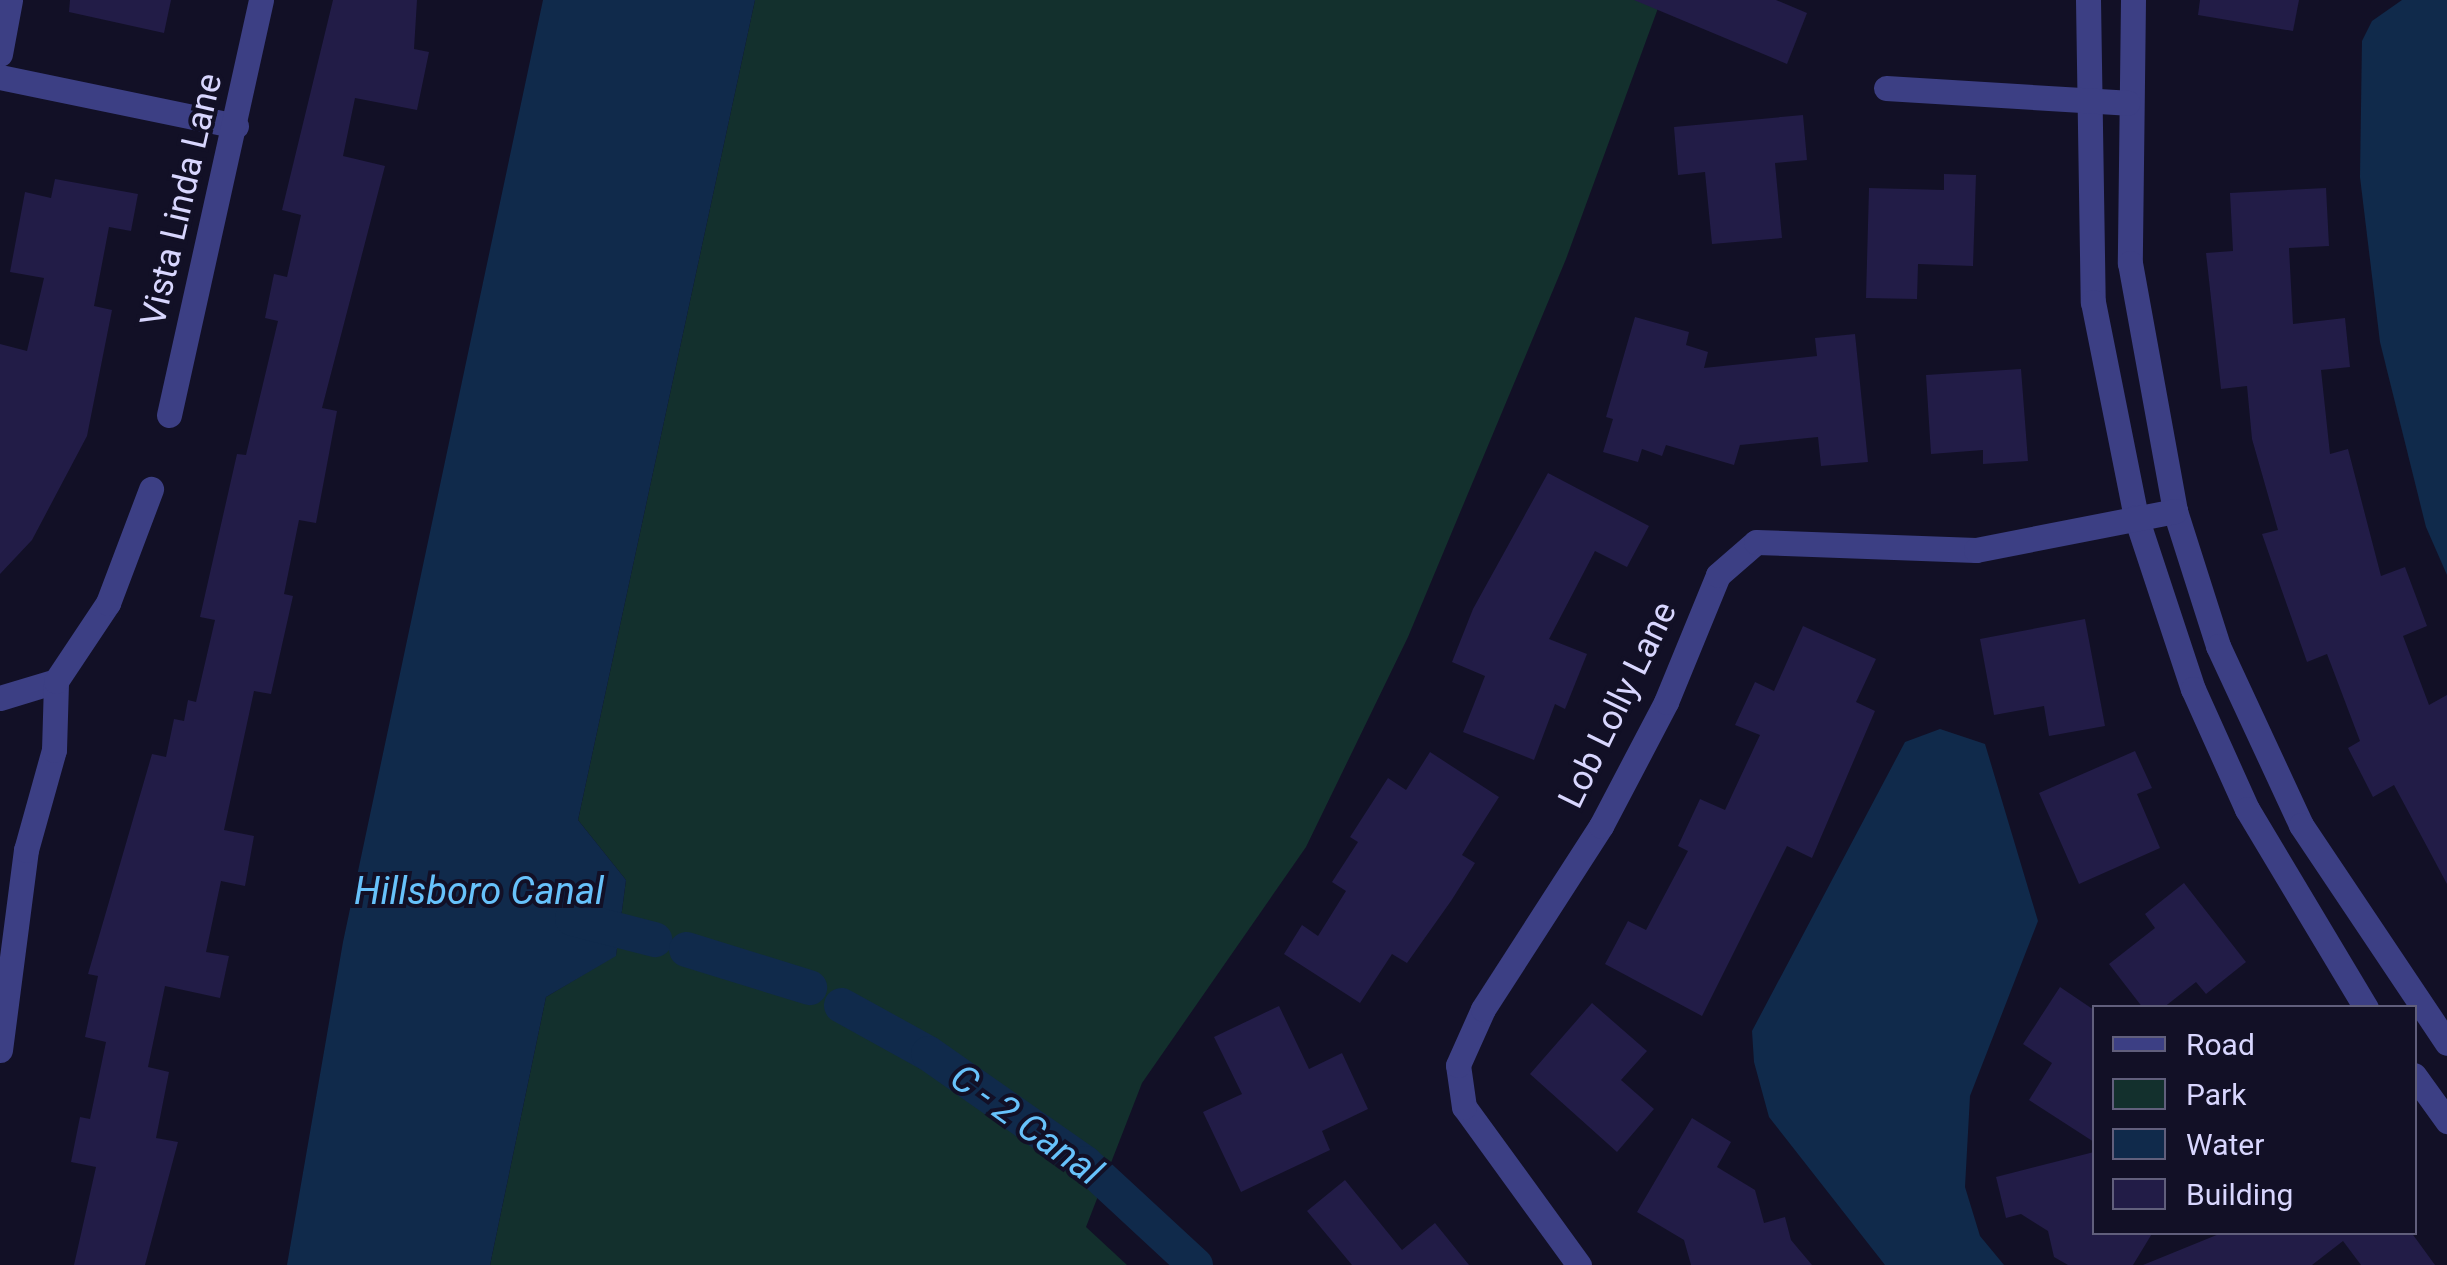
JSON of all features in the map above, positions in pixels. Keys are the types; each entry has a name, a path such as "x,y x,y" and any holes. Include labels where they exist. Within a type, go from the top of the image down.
{"street":[{"path":"0,54 10,0"},
{"name":"Vista Linda Lane","path":"170,414 261,0"},
{"path":"2088,0 2086,98 2093,302 2136,517 2193,690 2248,809 2364,1005"},
{"path":"2133,0 2128,103 2130,263 2175,511 2218,646 2302,825 2400,1000"},
{"path":"0,77 236,126"},
{"path":"1886,88 2128,103"},
{"path":"0,1050 26,850 54,750 56,681 108,603 151,489"},
{"name":"Lob Lolly Lane","path":"1579,1265 1464,1107 1458,1065 1483,1010 1601,826 1666,702 1718,575 1756,542 1976,550 2175,511"},
{"path":"0,698 56,681"},
{"path":"2417,1016 2447,1044"},
{"path":"2417,1080 2447,1120"}],"green space":[{"path":"755,0 1661,0 1566,259 1408,637 1306,847 1142,1083 1086,1227 1127,1265 490,1265 546,997 616,955 626,880 578,820"}],"water":[{"name":"Hillsboro Canal","path":"543,0 755,0 578,820 626,880 616,956 546,997 490,1265 287,1265 343,942"},
{"path":"2402,0 2447,0 2447,575 2426,527 2380,342 2360,177 2362,41 2372,21"},
{"path":"1940,729 1985,744 2038,921 1970,1096 1965,1187 1980,1236 2004,1265 1885,1265 1769,1117 1754,1062 1752,1031 1905,742"}],"building":[{"path":"70,0 171,0 164,33 69,12"},
{"path":"333,0 417,0 414,49 429,52 417,110 355,98 343,156 385,166 322,408 337,411 316,523 299,520 284,594 293,596 271,694 254,691 224,830 254,836 245,886 221,881 206,952 229,956 220,998 165,986 148,1067 169,1072 156,1138 178,1142 145,1265 74,1265 96,1167 71,1162 80,1117 90,1119 106,1042 85,1037 98,976 88,974 152,754 166,757 174,719 184,721 188,700 196,702 215,620 200,617 237,454 246,455 278,321 265,318 274,274 287,277 301,215 282,210"},
{"path":"1634,0 1776,0 1807,13 1787,64"},
{"path":"2200,0 2299,0 2293,31 2198,15"},
{"path":"1803,115 1807,160 1775,163 1782,238 1712,244 1705,172 1678,175 1674,127"},
{"path":"1944,174 1976,175 1973,266 1918,264 1917,299 1866,298 1869,188 1944,190"},
{"path":"55,179 138,194 131,231 109,227 94,306 112,310 87,436 32,540 0,574 0,344 27,351 44,278 10,272 25,192 51,198"},
{"path":"2326,188 2329,246 2289,248 2293,324 2345,318 2350,367 2321,370 2330,454 2348,449 2381,576 2405,567 2427,626 2403,636 2429,705 2447,695 2447,884 2394,785 2373,797 2348,748 2360,741 2327,654 2307,662 2262,534 2278,530 2252,439 2247,386 2221,389 2206,253 2233,251 2230,193"},
{"path":"1635,317 1689,332 1686,345 1708,352 1704,368 1817,356 1815,338 1855,334 1868,462 1821,466 1818,437 1740,445 1734,465 1666,445 1662,456 1642,449 1638,462 1603,452 1613,419 1606,417"},
{"path":"2021,369 2028,461 1983,464 1983,450 1931,454 1926,375"},
{"path":"1548,473 1649,526 1627,567 1595,551 1549,639 1587,654 1565,709 1555,704 1534,760 1463,732 1485,676 1452,662 1473,609"},
{"path":"2085,619 2105,726 2049,736 2044,706 1994,715 1980,639"},
{"path":"1803,626 1876,659 1856,702 1875,711 1812,858 1787,846 1702,1016 1605,964 1628,921 1646,930 1688,851 1678,846 1700,799 1725,810 1760,735 1735,725 1755,682 1774,691"},
{"path":"2135,751 2152,788 2137,794 2160,848 2079,884 2039,793"},
{"path":"1430,752 1499,797 1462,855 1475,863 1451,901 1407,963 1392,954 1360,1003 1284,954 1302,925 1318,936 1346,891 1332,882 1358,842 1350,837 1388,778 1406,790"},
{"path":"2184,883 2246,962 2206,994 2196,982 2167,1005 2141,1005 2109,964 2155,928 2145,914"},
{"path":"2060,987 2092,1009 2092,1141 2029,1100 2052,1063 2023,1044"},
{"path":"1592,1003 1647,1051 1621,1080 1654,1109 1617,1152 1530,1074"},
{"path":"1279,1006 1309,1069 1342,1053 1368,1109 1322,1131 1330,1150 1241,1192 1203,1112 1242,1094 1214,1037"},
{"path":"1692,1118 1731,1142 1717,1167 1755,1190 1764,1223 1785,1217 1791,1240 1812,1265 1691,1265 1684,1240 1637,1212"},
{"path":"2092,1153 2092,1235 2151,1235 2133,1265 2068,1265 2054,1257 2048,1231 2021,1214 2006,1218 1996,1177"},
{"path":"1345,1180 1402,1250 1435,1223 1469,1265 1352,1265 1307,1211"},
{"path":"2217,1235 2413,1235 2435,1265 2361,1265 2343,1241 2312,1265 2143,1265"}],"waterway":[{"path":"572,918 654,939"},
{"name":"C - 2 Canal","path":"686,949 809,987"},
{"name":"C - 2 Canal","path":"841,1005 928,1053 1085,1163 1195,1265"}]}
